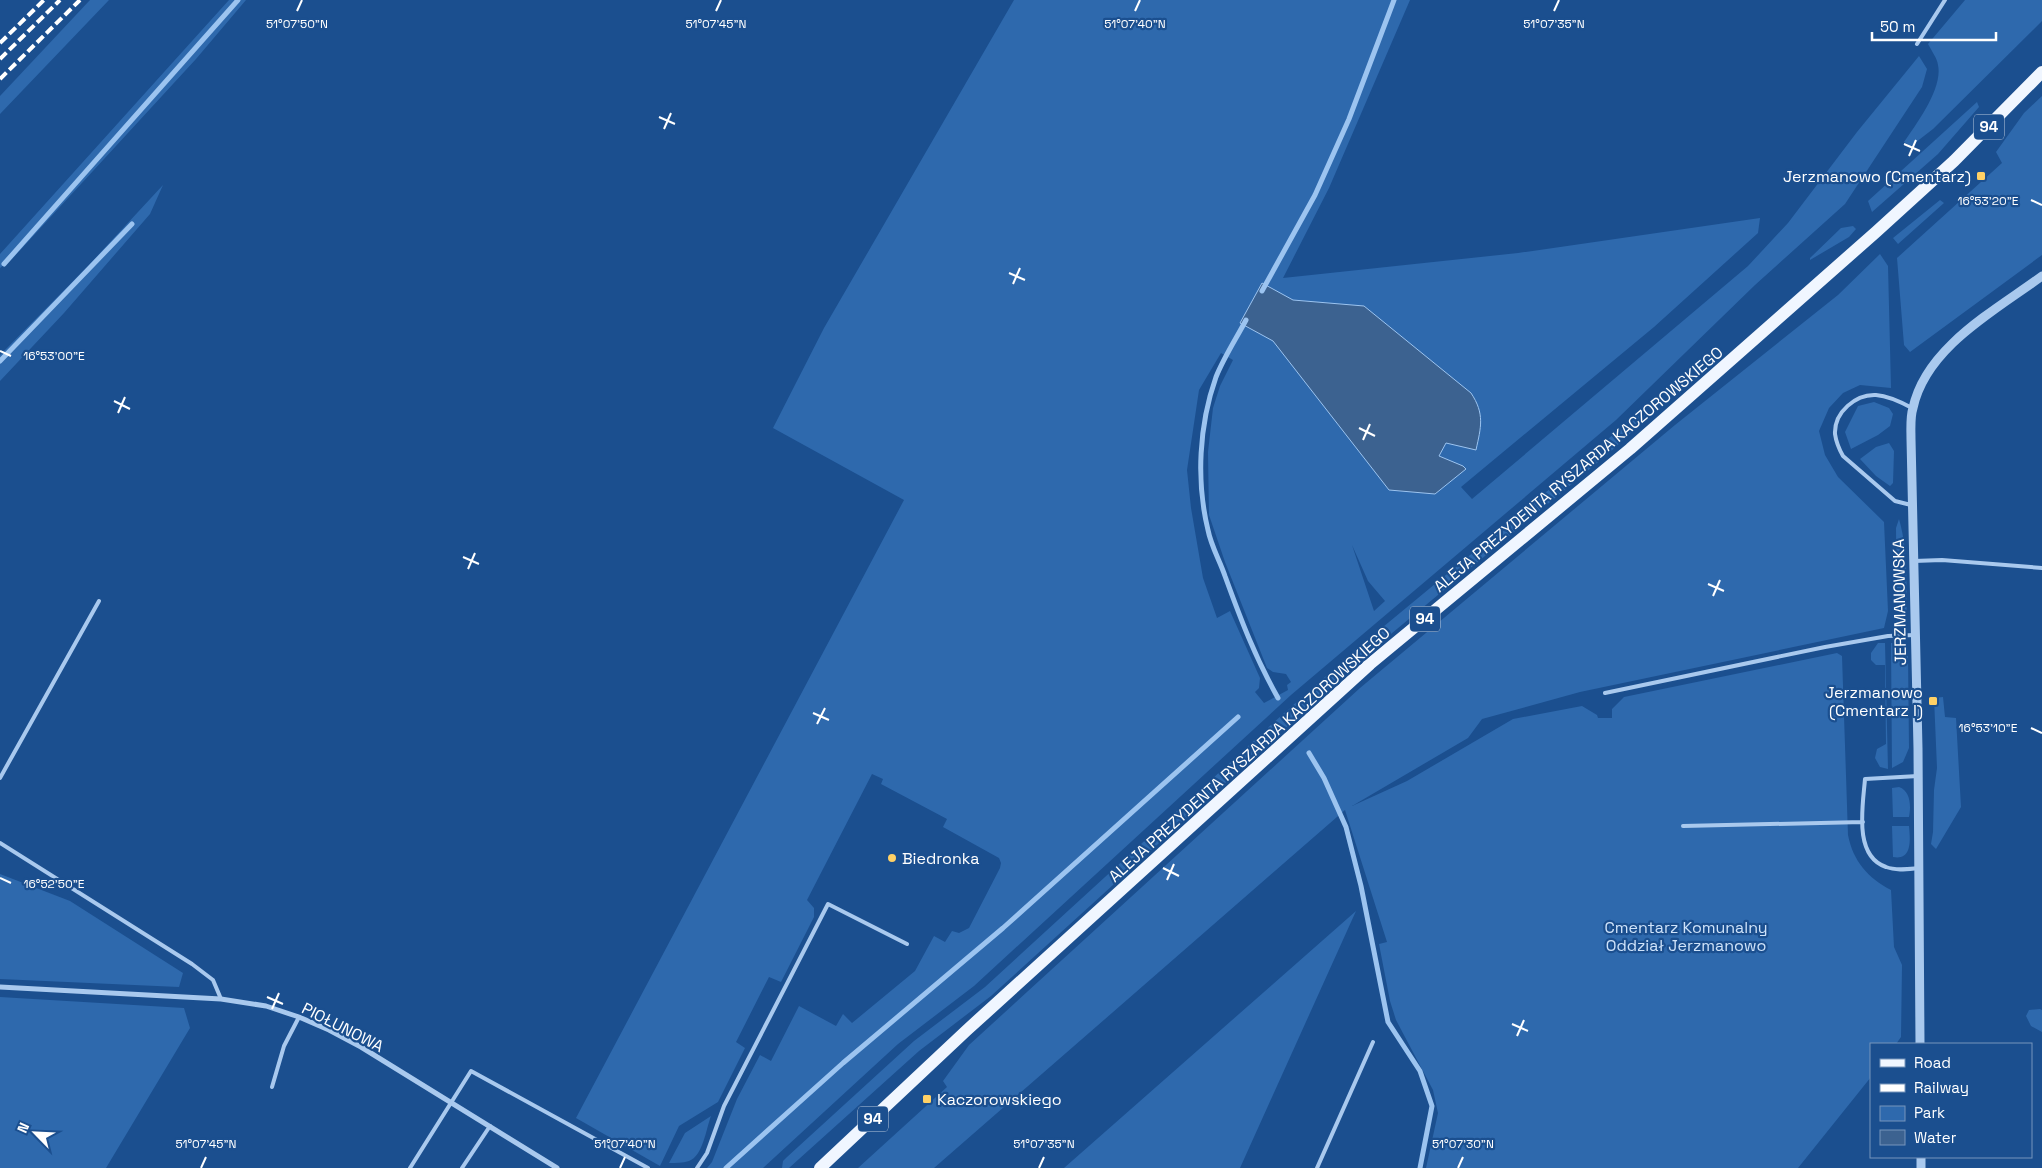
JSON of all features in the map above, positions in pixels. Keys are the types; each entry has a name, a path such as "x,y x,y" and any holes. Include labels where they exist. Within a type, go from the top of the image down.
{"main road":[{"name":"ALEJA PREZYDENTA RYSZARDA KACZOROWSKIEGO","path":"820,1168 967,1030 1370,664 1630,449 1876,232 1954,161 2042,72"}],"street":[{"name":"JERZMANOWSKA","path":"1920,1043 1912,408 1927,375 1945,350 1964,333 2042,276"},
{"name":"PIOŁUNOWA","path":"0,987 221,999 266,1006 329,1030 452,1102 557,1168"}],"lane":[{"path":"1916,44 1945,0"},
{"path":"1912,408 1896,400 1877,395 1863,396 1846,408 1839,418 1835,433 1843,456 1895,502 1913,506"},
{"path":"1914,561 1942,560 2042,568"},
{"path":"0,778 99,601"},
{"path":"1605,693 1825,647 1888,636 1915,635"},
{"path":"1918,776 1865,779 1862,822 1865,845 1878,864 1887,868 1918,868"},
{"path":"1683,826 1862,822"},
{"path":"0,843 192,964 213,980 221,999"},
{"path":"697,1168 707,1153 724,1106 828,904 907,944"},
{"path":"272,1087 284,1046 299,1017"},
{"path":"1318,1168 1373,1042"},
{"path":"410,1168 471,1070 648,1168"},
{"path":"462,1168 490,1126"}],"green space":[{"path":"90,0 109,0 0,114 0,96"},
{"path":"229,0 246,0 196,59 12,259 0,268 0,254"},
{"path":"1014,0 1410,0 1329,188 1283,278 1518,253 1760,218 1758,233 1654,327 1461,487 1472,499 1748,266 1788,223 1857,132 1919,56 1927,69 1922,87 1845,204 1755,285 1616,420 1291,695 974,986 898,1044 763,1168 707,1168 712,1162 737,1099 760,1055 771,1061 799,1006 836,1026 843,1014 852,1023 915,971 934,936 945,942 952,931 959,933 969,928 1000,868 999,858 943,827 947,819 881,784 883,779 872,774 807,900 814,908 814,917 781,982 769,977 736,1042 745,1048 718,1102 679,1126 660,1166 576,1118 904,500 773,428 824,328","holes":["1221,353 1233,360 1220,386 1213,408 1208,452 1209,515 1225,562 1267,668 1273,672 1286,674 1291,682 1287,685 1288,690 1264,703 1255,692 1259,688 1260,678 1230,611 1217,618 1203,578 1191,508 1187,470 1199,390","1352,545 1368,581 1385,601 1374,611"]},
{"path":"1965,0 2042,0 2042,21 1933,129 1911,146 1904,142 1928,105 1939,74 1937,62 1928,44"},
{"path":"2042,96 2042,255 1910,352 1904,345 1897,258 2002,163 1996,152 2024,113"},
{"path":"1977,102 1979,107 1938,154 1872,212 1868,201"},
{"path":"163,185 150,214 64,313 0,381 0,355 88,266"},
{"path":"1940,200 1944,203 1898,244 1893,238"},
{"path":"1853,226 1856,229 1849,237 1810,260 1841,228"},
{"name":"Cmentarz Komunalny Oddział Jerzmanowo","path":"1880,254 1888,266 1891,388 1860,385 1843,393 1829,408 1819,431 1825,455 1838,477 1884,522 1888,611 1884,628 1580,692 1482,719 1468,738 1352,806 1407,781 1513,719 1582,706 1597,715 1598,718 1612,718 1612,709 1624,697 1837,653 1842,656 1848,835 1854,853 1863,868 1875,880 1891,890 1894,947 1902,965 1901,1037 1897,1043 1870,1043 1870,1078 1798,1168 1426,1168 1438,1113 1433,1090 1396,1020 1390,1001 1379,944 1387,942 1345,810 934,1168 858,1168 947,1087 943,1081 969,1045 1360,688 1675,425 1838,295"},
{"path":"1874,402 1889,408 1893,414 1890,426 1878,435 1851,449 1845,432 1858,406"},
{"path":"1643,408 1650,415 1608,454 1368,653 991,996 919,1051 789,1168 782,1168 783,1161 787,1157 914,1041 985,987 1360,646 1580,464"},
{"path":"1889,443 1894,451 1893,483 1890,486 1876,476 1860,459 1876,447"},
{"path":"1899,519 1906,559 1907,627 1895,628 1897,613 1896,528"},
{"path":"1878,643 1885,643 1888,769 1880,767 1875,758 1877,749 1886,744 1885,665 1876,665 1871,660 1871,653"},
{"path":"1891,643 1902,643 1908,655 1909,748 1903,762 1892,768"},
{"path":"1943,697 1945,717 1956,718 1961,807 1936,849 1931,844 1937,768 1934,698"},
{"path":"1899,787 1908,796 1910,804 1909,817 1893,817 1892,788"},
{"path":"1892,826 1909,826 1909,848 1904,856 1893,857"},
{"path":"0,874 70,901 183,973 179,987 0,979"},
{"path":"1356,911 1240,1168 1064,1168"},
{"path":"0,997 184,1008 190,1028 106,1168 0,1168"},
{"path":"2029,1010 2042,1010 2042,1032 2031,1026 2026,1016"},
{"path":"711,1116 698,1154 689,1161 669,1163 685,1133"}],"water":[{"path":"1262,283 1293,300 1364,306 1471,393 1478,408 1481,421 1476,450 1446,443 1439,456 1466,469 1435,494 1389,490 1273,341 1240,323"}],"waterway":[{"path":"4,264 238,0"},
{"path":"1262,291 1315,195 1349,119 1394,0"},
{"path":"0,361 132,224"},
{"path":"1246,320 1226,355 1210,395 1201,453 1202,492 1211,542 1249,638 1278,698"},
{"path":"726,1168 843,1063 1003,928 1238,717"},
{"path":"1309,753 1324,778 1346,827 1361,886 1388,1022 1420,1071 1432,1106 1420,1168"}],"railway":[{"path":"0,43 44,0"},
{"path":"0,59 60,0"},
{"path":"0,79 80,0"}],"place":[{"name":"Jerzmanowo (Cmentarz)","path":"1981,176"},
{"name":"Jerzmanowo (Cmentarz I)","path":"1933,701"},
{"name":"Biedronka","path":"892,858"},
{"name":"Kaczorowskiego","path":"927,1099"}]}
